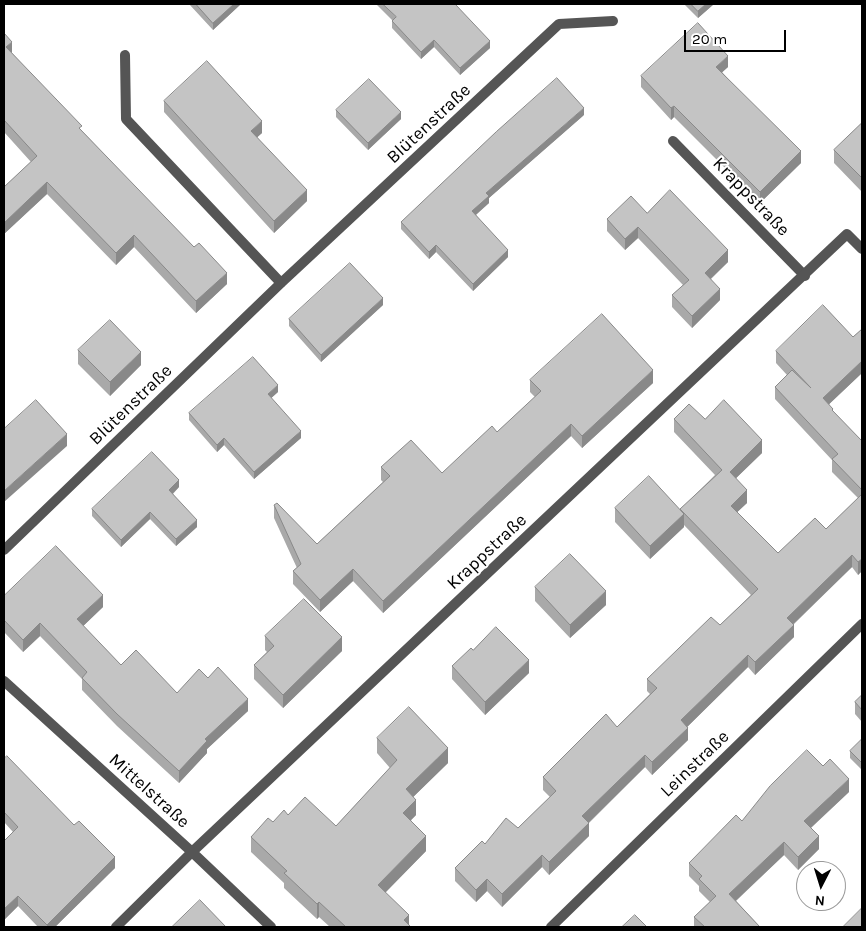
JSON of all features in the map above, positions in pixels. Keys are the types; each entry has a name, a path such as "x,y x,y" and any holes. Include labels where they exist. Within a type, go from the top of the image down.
{"street":[{"name":"Blütenstraße","path":"4,550 281,283 559,24 613,21"},
{"path":"125,55 126,119 281,283"},
{"name":"Krappstraße","path":"673,141 805,276"},
{"name":"Krappstraße","path":"116,927 192,852 805,276 847,234 862,249"},
{"name":"Leinstraße","path":"551,927 862,624"},
{"name":"Mittelstraße","path":"4,681 192,852 271,927"}],"building":[{"path":"196,4 234,4 213,23"},
{"path":"383,4 455,4 490,41 460,68 434,40 421,52 392,21 396,17"},
{"path":"691,4 706,4 698,11"},
{"path":"698,23 728,56 716,67 801,151 760,192 674,106 671,108 641,76"},
{"path":"4,33 12,42 6,47 82,126 79,128 194,247 199,243 227,273 196,301 134,235 116,253 47,182 4,223 4,187 37,156 4,120"},
{"path":"207,61 262,121 251,131 307,190 274,221 164,101"},
{"path":"557,78 584,108 486,193 489,196 472,211 508,250 473,284 436,245 429,252 401,222 496,132"},
{"path":"369,79 401,112 368,143 336,110"},
{"path":"862,123 862,178 834,150"},
{"path":"670,190 728,250 705,273 720,289 692,316 672,295 689,280 638,227 625,239 607,219 631,196 647,213"},
{"path":"350,263 383,298 321,355 289,319"},
{"path":"823,305 853,337 862,329 862,361 823,398 862,441 862,490 832,459 838,454 775,387 792,370 811,388 776,351"},
{"path":"602,314 653,370 582,436 571,424 383,601 353,569 320,600 293,571 301,564 274,505 277,503 317,544 390,476 381,467 411,440 442,473 492,426 497,432 541,391 530,380"},
{"path":"110,320 141,352 110,382 78,350"},
{"path":"253,357 278,385 268,394 301,431 254,472 224,438 217,445 189,413"},
{"path":"36,400 67,434 4,491 4,429"},
{"path":"724,400 762,440 730,472 747,490 731,506 778,553 815,518 826,529 862,494 862,559 858,562 852,555 787,618 794,625 755,662 748,655 681,720 688,728 652,762 645,755 582,816 589,823 549,862 542,855 502,894 487,879 476,890 455,868 482,841 485,844 506,818 518,828 556,791 543,777 606,714 617,727 657,688 647,679 711,617 720,625 758,589 680,509 722,470 674,419 689,404 705,419"},
{"path":"152,452 179,480 169,490 197,520 176,539 150,512 121,540 92,509"},
{"path":"649,476 684,514 650,546 615,508"},
{"path":"56,546 103,595 77,619 121,665 136,650 177,693 199,669 208,678 218,667 248,699 205,739 207,741 179,771 117,714 82,678 87,672 40,623 23,640 4,620 4,596"},
{"path":"570,554 606,591 570,625 535,587"},
{"path":"304,599 342,637 283,695 254,665 274,646 265,636"},
{"path":"496,627 529,660 485,702 452,666 471,648 473,650"},
{"path":"862,695 862,710 855,702"},
{"path":"409,707 448,748 406,789 416,800 403,813 426,836 378,885 409,915 404,920 411,927 346,927 319,902 317,904 284,873 287,871 251,837 268,818 273,822 284,810 288,815 305,797 336,826 397,760 377,738"},
{"path":"862,739 862,763 850,751"},
{"path":"807,750 823,766 830,759 849,779 804,821 819,836 798,857 784,842 729,894 760,927 705,927 694,917 716,896 699,879 702,876 689,863 736,815 742,821 770,786"},
{"path":"7,756 74,825 79,821 115,857 47,925 18,896 4,909 4,841 18,827 4,812 4,759"},
{"path":"200,900 226,927 172,927"},
{"path":"862,908 862,927 843,927"},
{"path":"635,915 647,927 622,927"}]}
